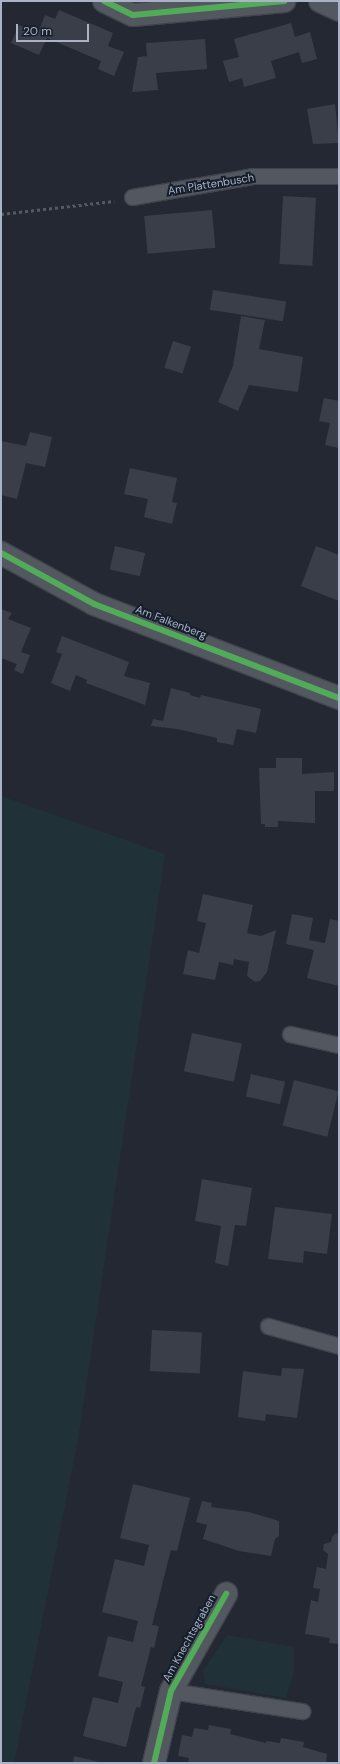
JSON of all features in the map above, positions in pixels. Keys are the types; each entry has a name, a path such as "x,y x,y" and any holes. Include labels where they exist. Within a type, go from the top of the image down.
{"street":[{"path":"104,1 133,15 284,1"},
{"path":"320,1 339,10"},
{"name":"Am Falkenberg","path":"1,553 94,604 339,698"},
{"name":"Am Knechtsgraben","path":"154,1763 171,1691 226,1594"}],"lane":[{"name":"Am Plattenbusch","path":"132,197 252,176 339,176"},
{"path":"290,1034 339,1045"},
{"path":"268,1326 339,1346"},
{"name":"Am Knechtsgraben","path":"171,1691 302,1711"}],"path":[{"path":"1,214 89,205 132,197"}],"shaded area":[{"path":"1,796 165,854 78,1440 14,1763 1,1763"},
{"path":"227,1635 294,1647 294,1672 286,1698 205,1684 203,1671"}],"building":[{"path":"59,10 113,33 108,46 124,52 114,76 98,69 101,61 47,38 39,55 11,43 19,25 38,33 45,15 55,19"},
{"path":"291,23 295,37 310,32 317,59 302,63 299,52 271,61 276,78 244,87 242,78 229,82 223,61 239,57 234,39"},
{"path":"205,39 207,69 156,73 158,90 132,92 138,57 147,56 146,43"},
{"path":"335,104 339,143 313,144 307,109"},
{"path":"283,196 316,198 312,266 279,264"},
{"path":"212,210 215,248 148,254 144,216"},
{"path":"213,290 286,302 283,321 210,310"},
{"path":"241,316 265,320 259,349 303,357 298,392 249,385 238,411 218,402 233,366"},
{"path":"173,341 191,347 182,374 164,368"},
{"path":"324,398 339,401 339,448 325,445 330,423 319,421"},
{"path":"30,432 52,437 45,467 26,463 17,499 1,495 1,441 26,446"},
{"path":"130,468 177,478 172,502 177,503 172,524 144,517 148,499 124,494"},
{"path":"115,546 145,553 140,576 110,569"},
{"path":"316,546 339,555 339,601 301,586"},
{"path":"1,609 12,613 8,619 31,628 21,652 30,655 23,674 14,670 17,664 1,658"},
{"path":"62,636 129,662 124,676 150,683 145,705 86,683 87,680 76,675 70,691 51,683 62,654 56,652"},
{"path":"171,688 190,693 190,695 200,698 201,695 261,709 256,733 237,729 233,745 217,742 217,738 177,729 151,726 153,719 163,721"},
{"path":"276,758 302,758 302,774 334,772 334,791 315,791 315,823 278,821 278,827 265,827 265,824 261,824 259,768 276,768"},
{"path":"203,894 253,905 247,933 261,936 276,930 267,972 260,981 255,982 247,976 249,962 234,959 233,965 219,962 215,980 183,974 188,950 199,953 206,923 197,921"},
{"path":"292,914 313,918 309,940 325,943 330,919 339,921 339,986 307,978 314,950 286,944"},
{"path":"192,1033 242,1044 234,1082 184,1071"},
{"path":"251,1074 285,1082 280,1104 246,1096"},
{"path":"294,1080 339,1091 327,1137 283,1126"},
{"path":"202,1179 252,1188 246,1226 235,1225 228,1266 215,1263 221,1226 195,1221"},
{"path":"275,1207 332,1214 327,1254 304,1251 303,1263 268,1259"},
{"path":"152,1330 202,1333 200,1374 150,1371"},
{"path":"282,1368 304,1369 297,1418 266,1414 265,1421 238,1417 243,1371 281,1376"},
{"path":"133,1484 190,1498 177,1551 171,1550 168,1561 152,1625 159,1626 154,1648 151,1647 141,1686 145,1687 140,1708 136,1707 126,1747 83,1736 93,1697 118,1703 123,1682 98,1676 108,1636 133,1642 138,1621 102,1612 115,1559 144,1566 149,1545 120,1538"},
{"path":"202,1501 212,1503 211,1507 249,1512 279,1521 279,1536 275,1539 271,1556 239,1551 203,1539 207,1525 196,1522"},
{"path":"336,1533 339,1534 339,1644 329,1643 330,1638 305,1634 311,1600 318,1602 320,1589 313,1588 317,1567 326,1569 328,1554 323,1550 324,1544 331,1542 332,1537"},
{"path":"209,1725 231,1729 230,1734 266,1743 266,1741 280,1743 281,1738 304,1742 303,1747 327,1754 326,1763 188,1763 189,1758 178,1756 182,1735 192,1737 194,1728 208,1730"},
{"path":"74,1756 99,1762 99,1763 73,1763"}],"cycle path":[{"path":"104,1 133,15 284,1"},
{"path":"1,553 94,604 339,698"},
{"path":"154,1763 171,1691 226,1594"}]}
